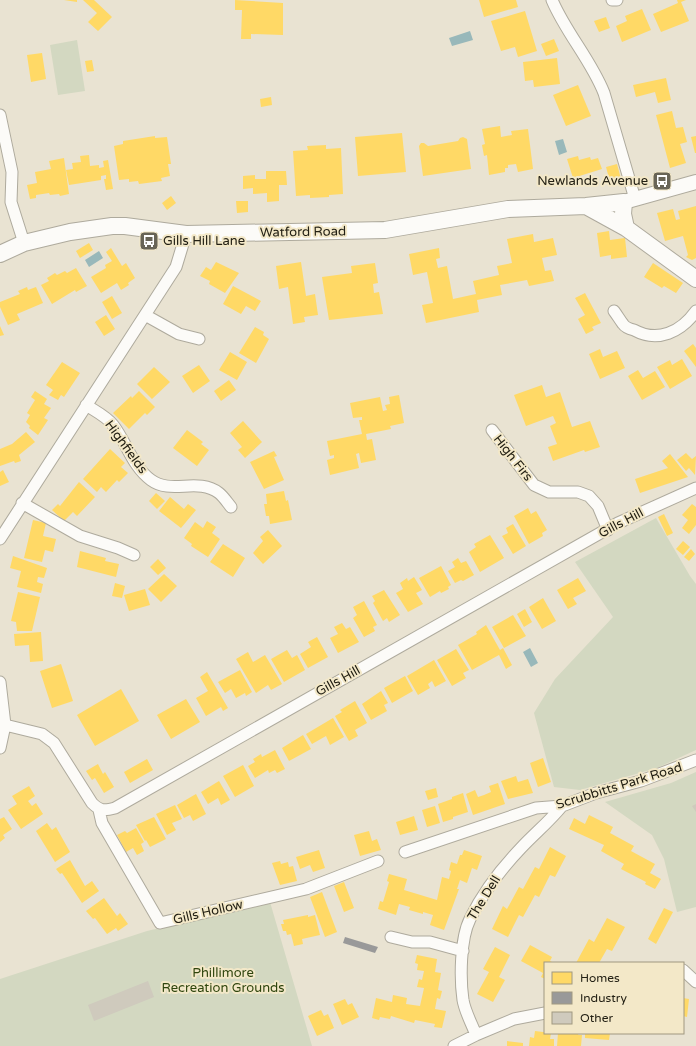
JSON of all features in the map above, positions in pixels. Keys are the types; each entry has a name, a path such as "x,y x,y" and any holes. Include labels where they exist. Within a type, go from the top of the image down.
{"main road":[{"name":"Watford Road","path":"0,254 24,243 70,232 112,226 125,226 186,234 385,230 508,209 586,206 630,200"},
{"path":"626,228 623,214 630,200"},
{"path":"586,206 626,228 696,279"}],"street":[{"path":"612,0 617,0"},
{"path":"554,1 563,23 600,83 630,200 696,182"},
{"path":"0,115 12,172 11,202 24,243"},
{"path":"0,539 176,267 186,234"},
{"path":"614,311 624,325 641,334 656,336 677,331 688,323 696,311"},
{"path":"145,315 179,334 199,339"},
{"name":"Highfields","path":"86,405 102,415 113,425 135,463 152,481 164,486 199,485 209,488 219,493 231,507"},
{"name":"High Firs","path":"492,430 534,485 549,492 578,492 589,496 598,506 608,530"},
{"name":"Gills Hill","path":"99,810 105,811 115,808 618,523 696,488"},
{"path":"22,503 58,525 80,536 118,548 134,555"},
{"path":"0,682 5,725 0,748"},
{"path":"5,725 42,734 54,743 92,803 99,810"},
{"name":"Scrubbitts Park Road","path":"405,852 536,808 562,806 596,793 641,781 696,760"},
{"name":"The Dell","path":"476,1035 463,1002 463,951 470,919 493,880 522,847 547,824 562,806"},
{"name":"Gills Hollow","path":"99,810 102,823 160,923 306,889 378,861"},
{"path":"391,937 412,942 430,942 463,951"},
{"path":"684,971 696,982"},
{"path":"454,1046 514,1019 544,1013"}],"green space":[{"path":"77,40 85,91 58,95 50,45"},
{"path":"656,518 696,584 696,750 657,768 580,790 554,787 534,713 555,679 613,617 575,562"},
{"path":"696,772 696,907 677,912 664,859 652,835 605,802 671,783"},
{"name":"Phillimore Recreation Grounds","path":"270,902 312,1046 0,1046 0,979 147,931"}],"water":[{"path":"470,31 473,40 452,46 449,38"},
{"path":"563,139 567,152 559,155 555,141"},
{"path":"99,251 103,258 89,267 85,260"},
{"path":"530,648 538,663 531,667 523,652"}],"building: Homes":[{"path":"64,0 77,0 77,2"},
{"path":"83,0 94,0 112,17 98,31 88,22 97,13"},
{"path":"235,0 283,3 283,35 251,34 251,39 241,39 242,10 235,10"},
{"path":"479,0 516,0 518,7 484,17"},
{"path":"677,0 686,0 681,2 689,21 661,32 653,14 678,3"},
{"path":"642,9 651,30 622,42 616,26 627,21 625,16"},
{"path":"525,11 537,51 518,57 515,47 501,51 491,21"},
{"path":"606,17 610,28 599,32 594,21"},
{"path":"554,39 559,51 546,56 541,44"},
{"path":"42,53 46,79 31,82 27,55"},
{"path":"557,58 560,84 534,87 533,80 525,81 523,62"},
{"path":"92,60 94,71 87,72 85,61"},
{"path":"666,78 671,100 658,103 655,92 636,97 633,85"},
{"path":"578,85 591,116 566,126 553,95"},
{"path":"271,97 272,105 261,107 260,99"},
{"path":"672,111 676,128 683,127 687,142 680,144 686,163 670,168 656,115"},
{"path":"500,126 501,137 512,135 511,131 528,129 533,169 518,172 516,164 508,165 508,168 505,168 505,172 489,175 487,155 484,156 482,145 485,144 482,129"},
{"path":"402,133 406,172 358,176 355,137"},
{"path":"155,136 155,138 167,137 171,164 168,164 170,176 161,178 162,181 139,184 138,181 129,182 129,179 119,180 114,146 123,144 123,141"},
{"path":"696,136 696,153 695,153 691,137"},
{"path":"463,137 467,139 471,169 423,176 419,146 421,143 428,146 458,141"},
{"path":"326,145 326,149 341,148 343,194 329,195 329,197 310,198 310,195 296,196 293,151 308,150 307,146"},
{"path":"89,155 90,166 99,165 99,168 104,167 103,161 108,160 113,189 106,190 104,179 106,179 106,175 101,176 101,180 69,185 66,170 73,169 72,163 81,162 80,156"},
{"path":"578,156 579,160 590,157 591,160 598,158 602,169 573,178 567,159"},
{"path":"64,158 69,194 60,196 59,194 50,195 49,193 36,195 36,198 30,199 27,185 37,183 35,172 51,169 49,161"},
{"path":"617,164 621,179 610,182 606,167"},
{"path":"266,171 286,171 287,185 279,185 279,201 267,202 267,193 253,194 253,188 243,189 243,176 255,175 255,179 266,179"},
{"path":"171,196 176,203 167,210 162,203"},
{"path":"236,201 248,201 248,212 237,213"},
{"path":"696,206 696,258 692,260 686,257 688,255 683,236 665,241 657,213 673,209 676,220 680,219 678,211"},
{"path":"609,231 610,240 625,238 627,257 611,259 611,255 600,257 597,233"},
{"path":"533,234 534,242 553,238 557,255 542,258 545,271 551,270 554,281 529,286 527,280 500,285 502,295 477,300 479,312 426,323 422,305 433,303 427,272 413,275 409,254 439,248 440,258 436,259 438,268 447,266 453,299 476,294 473,281 499,275 497,266 512,263 507,239"},
{"path":"89,243 93,250 80,258 76,251"},
{"path":"111,248 122,266 126,263 135,278 128,283 129,285 121,290 117,283 101,293 91,277 106,268 105,265 112,261 106,252"},
{"path":"216,262 239,273 225,293 209,284 210,281 200,276 206,267 211,270"},
{"path":"301,262 306,296 315,294 318,315 304,317 305,322 293,324 288,287 279,289 276,266"},
{"path":"375,263 378,283 373,284 374,293 379,292 383,314 329,320 322,277 352,273 351,266"},
{"path":"653,263 683,283 676,293 664,286 662,288 644,277"},
{"path":"76,268 87,286 76,292 75,290 52,304 41,285 49,281 47,278 55,273 57,275 65,271 67,273"},
{"path":"233,286 261,301 255,311 246,306 241,314 223,304"},
{"path":"27,287 28,290 36,287 43,303 17,314 20,320 8,325 0,307 0,302 20,294 18,291"},
{"path":"585,293 601,323 592,327 594,330 586,334 578,319 585,315 575,298"},
{"path":"112,296 122,313 112,319 102,302"},
{"path":"106,315 115,329 104,336 95,322"},
{"path":"0,326 4,335 0,336"},
{"path":"255,327 264,332 263,335 269,339 256,363 239,353"},
{"path":"693,344 696,348 696,367 684,351"},
{"path":"600,349 603,357 617,351 625,368 600,379 589,354"},
{"path":"230,352 247,362 237,380 219,370"},
{"path":"682,359 692,376 670,389 657,367 670,360 672,365"},
{"path":"62,362 80,373 64,397 61,395 58,400 49,395 53,390 46,385"},
{"path":"199,365 210,381 193,393 182,376"},
{"path":"154,367 170,382 152,399 137,384"},
{"path":"638,370 643,378 655,371 665,387 642,400 628,376"},
{"path":"229,380 236,390 221,401 214,391"},
{"path":"542,385 546,397 560,392 572,427 590,421 600,447 585,452 584,450 553,461 548,447 557,444 550,426 556,423 553,416 526,426 514,395"},
{"path":"35,391 47,399 44,404 51,408 44,418 48,420 38,435 29,428 30,426 26,422 30,415 27,413 35,400 31,397"},
{"path":"139,391 155,407 147,415 145,413 129,429 113,413 131,396 132,398"},
{"path":"399,395 404,423 390,426 391,429 366,434 367,440 372,439 376,460 361,463 359,453 356,454 359,468 330,475 327,460 334,458 334,455 330,456 327,441 362,434 359,420 362,420 362,417 353,418 350,403 380,397 383,411 387,410 385,405 390,404 389,397"},
{"path":"243,421 262,442 245,458 238,450 242,447 230,433"},
{"path":"187,430 203,442 201,444 209,450 197,466 173,448"},
{"path":"26,432 35,442 19,455 21,461 15,463 14,461 0,466 0,449 12,444"},
{"path":"110,449 125,463 121,467 128,473 119,482 117,480 106,492 101,487 97,492 83,479"},
{"path":"274,451 277,456 274,457 284,480 264,489 250,462"},
{"path":"686,453 692,459 696,456 695,475 689,468 686,471 677,460"},
{"path":"670,454 688,477 640,493 635,479 668,468 662,461"},
{"path":"3,470 9,482 0,486 0,472"},
{"path":"79,482 95,497 77,516 73,512 64,521 52,510 58,504 60,506"},
{"path":"284,491 286,501 288,500 292,520 270,524 269,516 266,516 264,504 267,504 266,494"},
{"path":"156,493 165,501 157,509 149,501"},
{"path":"170,497 184,509 188,504 196,510 181,528 159,511"},
{"path":"692,504 696,507 696,525 689,534 682,528 688,520 682,515"},
{"path":"528,508 531,514 536,511 547,530 542,533 543,536 529,544 514,516"},
{"path":"664,514 673,533 667,536 658,517"},
{"path":"33,520 46,523 43,536 56,539 53,552 45,550 42,562 24,558"},
{"path":"207,521 216,527 212,533 220,539 208,557 191,546 192,544 184,538 195,522 203,528"},
{"path":"513,524 526,546 513,554 502,536 508,533 506,528"},
{"path":"268,530 282,546 263,564 253,553 263,541 260,537"},
{"path":"490,535 504,558 480,572 469,552 476,547 474,544"},
{"path":"683,541 690,547 683,555 676,549"},
{"path":"223,544 245,558 233,577 210,562"},
{"path":"691,549 695,554 689,561 684,557"},
{"path":"80,551 106,558 105,561 119,564 116,577 77,567"},
{"path":"13,556 47,568 44,578 38,577 37,582 43,584 41,593 17,587 21,571 10,568"},
{"path":"458,558 461,563 466,561 474,575 463,581 461,580 455,583 448,571 455,567 452,562"},
{"path":"158,559 166,568 158,575 150,567"},
{"path":"441,566 451,585 448,587 449,589 441,593 440,591 430,597 419,578"},
{"path":"164,574 177,586 161,602 148,589"},
{"path":"414,577 422,590 416,593 423,604 408,612 396,593 403,589 400,583 407,578 408,581"},
{"path":"578,578 586,591 573,598 577,604 568,609 557,590"},
{"path":"115,583 125,586 122,598 112,596"},
{"path":"145,589 150,605 129,611 124,595"},
{"path":"384,590 400,615 389,622 387,618 383,621 373,603 375,601 372,596"},
{"path":"18,592 40,597 32,631 17,631 16,622 11,621"},
{"path":"543,598 556,621 542,629 529,607"},
{"path":"364,601 377,625 373,627 375,631 364,637 353,618 357,615 353,607"},
{"path":"525,609 532,622 524,627 517,614"},
{"path":"513,615 526,636 504,648 492,627"},
{"path":"342,623 346,629 350,627 359,642 338,653 330,638 338,634 334,627"},
{"path":"486,625 500,650 503,648 512,665 506,669 499,655 472,670 458,645 477,634 476,632"},
{"path":"41,632 43,661 30,662 29,645 15,646 14,634"},
{"path":"317,637 328,657 308,668 300,654 311,647 308,642"},
{"path":"456,649 469,670 463,673 466,678 452,686 437,660"},
{"path":"287,650 292,658 297,655 305,670 284,682 271,659"},
{"path":"248,652 253,662 265,655 282,684 271,690 268,685 256,693 236,659"},
{"path":"434,660 446,681 435,687 432,681 428,684 430,688 418,695 407,676"},
{"path":"61,664 73,701 52,708 40,671"},
{"path":"240,670 252,692 246,696 245,693 236,698 231,689 225,693 218,682"},
{"path":"207,672 228,708 223,711 221,707 206,716 196,698 208,691 200,677"},
{"path":"405,676 413,691 392,703 384,688"},
{"path":"121,689 139,721 95,746 77,715"},
{"path":"381,691 388,703 384,705 387,711 371,720 362,704"},
{"path":"186,699 200,722 171,739 157,715"},
{"path":"355,701 367,723 355,730 358,736 349,741 335,716 342,712 340,710"},
{"path":"333,718 344,737 330,745 326,736 312,744 306,734"},
{"path":"303,735 311,749 289,761 282,748"},
{"path":"275,750 285,769 277,773 275,770 269,773 268,770 255,778 248,766 255,762 253,759 261,754 262,757"},
{"path":"543,758 551,782 538,787 530,763"},
{"path":"147,759 153,770 130,783 124,772"},
{"path":"98,764 103,774 105,772 114,787 104,793 95,778 92,780 86,771"},
{"path":"243,765 254,786 235,797 223,776"},
{"path":"516,776 518,782 528,779 533,793 508,799 501,781"},
{"path":"219,781 230,800 221,805 218,798 208,804 201,792"},
{"path":"498,783 505,804 473,815 466,794 475,790 478,797 484,795 491,792 489,786"},
{"path":"29,786 35,796 28,801 32,806 36,803 43,814 21,829 8,810 17,804 12,796"},
{"path":"436,788 438,797 428,800 425,791"},
{"path":"463,793 468,812 443,822 438,804"},
{"path":"196,794 206,814 193,821 190,815 184,818 177,805"},
{"path":"175,805 182,819 172,823 176,830 167,835 156,814"},
{"path":"435,806 440,823 427,827 422,810"},
{"path":"589,815 613,827 610,833 634,846 631,851 655,864 650,873 661,879 655,889 645,884 646,882 621,869 624,864 601,851 604,845 569,829 574,818 585,824"},
{"path":"414,816 418,830 400,835 396,822"},
{"path":"4,817 12,829 3,835 5,838 0,842 0,819"},
{"path":"154,817 166,839 150,847 136,825"},
{"path":"47,823 52,830 56,827 70,852 55,862 36,831"},
{"path":"136,828 144,842 141,844 144,851 137,855 133,848 126,852 117,835 125,831 127,833"},
{"path":"369,831 372,841 377,839 381,850 360,856 354,835"},
{"path":"550,847 566,856 555,877 550,875 539,897 535,895 523,917 519,915 508,937 492,929 503,906 507,909 519,887 523,889 535,867 539,869"},
{"path":"319,850 325,868 313,872 310,865 300,869 296,857"},
{"path":"464,850 482,856 477,870 472,868 467,883 460,880 457,889 459,889 444,930 430,925 433,915 409,910 410,907 399,904 396,915 378,909 380,901 383,902 389,882 387,881 389,874 407,879 404,890 437,900 442,877 449,879 451,862 457,864 460,855 462,855"},
{"path":"70,860 85,886 92,881 99,891 82,903 62,873 60,874 56,869"},
{"path":"280,861 281,864 288,862 289,867 293,866 297,881 280,885 272,863"},
{"path":"344,882 354,908 344,912 334,886"},
{"path":"322,892 337,932 325,937 310,897"},
{"path":"104,898 117,916 120,913 128,924 118,931 116,928 107,934 95,918 93,919 86,911"},
{"path":"664,908 673,912 656,944 648,939"},
{"path":"308,915 308,917 315,915 320,935 302,939 303,944 294,946 291,934 287,935 286,931 283,931 281,924 284,924 283,920"},
{"path":"607,918 625,927 612,951 607,949 600,962 577,962 589,939 594,942"},
{"path":"530,945 552,957 550,961 552,962 544,962 544,978 541,977 543,973 521,961"},
{"path":"495,947 510,955 499,977 505,980 493,1002 477,994 489,972 483,969"},
{"path":"417,955 437,959 435,972 441,973 438,990 442,991 440,999 437,998 435,1009 446,1011 442,1028 434,1027 435,1024 415,1020 414,1023 391,1016 390,1019 380,1017 379,1020 372,1018 376,998 392,1002 393,995 407,998 406,1004 420,1006 424,988 417,987 419,979 422,980 424,971 417,970 418,964 415,963"},
{"path":"684,998 689,999 687,1017 684,1016"},
{"path":"345,999 348,1005 352,1003 359,1017 342,1025 333,1004"},
{"path":"321,1010 324,1016 328,1014 334,1028 317,1036 308,1016"},
{"path":"535,1031 544,1032 544,1034 551,1034 550,1039 554,1039 554,1046 529,1046 530,1037 534,1038"},
{"path":"558,1034 582,1035 581,1046 557,1046"},
{"path":"585,1034 610,1034 609,1040 585,1038"},
{"path":"507,1041 523,1043 523,1046 507,1046"}],"building: Industry":[{"path":"345,937 378,947 375,953 343,943"}],"building: Other":[{"path":"696,804 696,812 692,806"},
{"path":"148,981 154,997 94,1021 88,1005"}],"place":[{"name":"Newlands Avenue","path":"662,181"},
{"name":"Gills Hill Lane","path":"149,241"}]}
